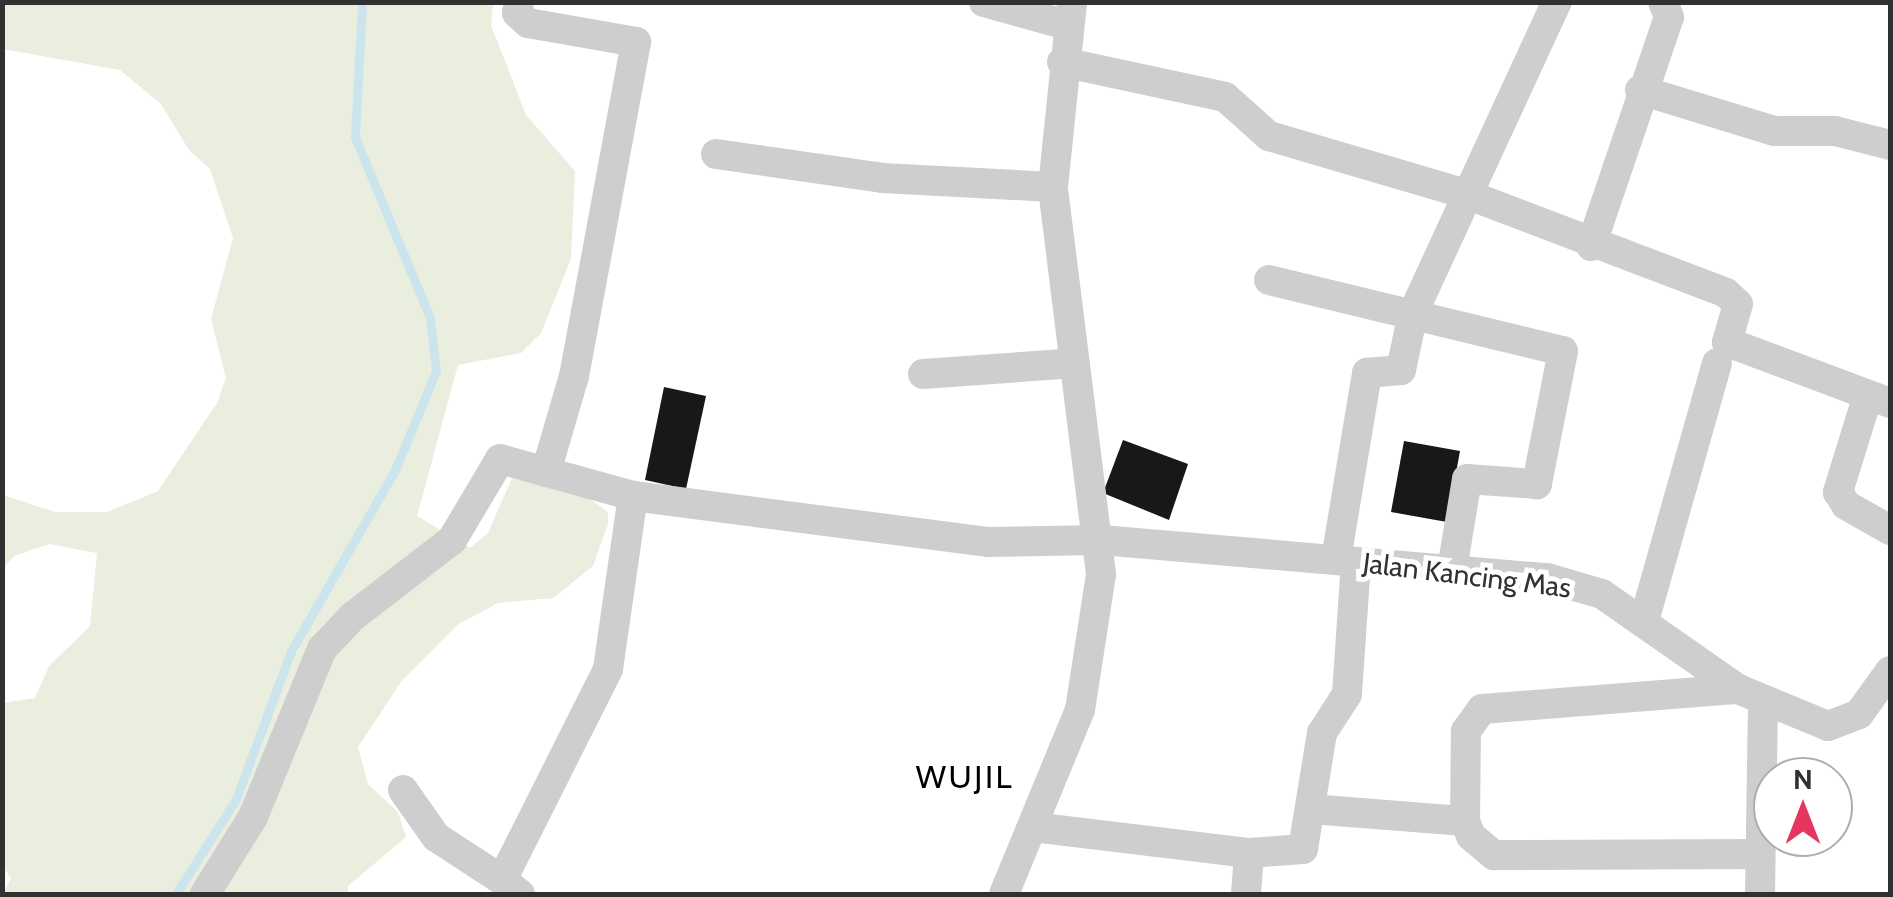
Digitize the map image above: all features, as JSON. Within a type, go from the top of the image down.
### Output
[{"type":"street","points":[[519,2],[517,13],[528,23],[636,42],[574,376],[546,472]]},
{"type":"street","points":[[984,2],[1070,14],[1062,62],[1053,187],[1102,540],[1094,644],[1080,710],[1004,894]]},
{"type":"street","points":[[1034,828],[1249,853],[1298,852],[1311,808],[1322,733],[1347,694],[1346,560],[1367,372],[1400,372],[1413,313],[1557,2]]},
{"type":"street","points":[[1591,246],[1640,90],[1668,16],[1663,2]]},
{"type":"street","points":[[1062,62],[1225,97],[1269,136],[1466,194],[1591,246],[1726,293],[1738,304],[1727,342],[1879,399],[1838,492],[1846,505],[1890,530]]},
{"type":"street","points":[[1640,90],[1774,132],[1835,130],[1890,145]]},
{"type":"street","points":[[716,154],[912,181],[1053,187]]},
{"type":"street","points":[[1269,280],[1559,347],[1564,356],[1537,484],[1467,479],[1452,570]]},
{"type":"street","points":[[923,374],[1075,363]]},
{"type":"street","points":[[1644,621],[1717,363]]},
{"type":"street","name":"Jalan Kancing Mas","points":[[205,894],[253,817],[322,649],[352,617],[452,540],[500,459],[632,496],[989,542],[1102,540],[1452,570],[1576,585],[1644,621],[1750,696],[1818,724],[1844,724],[1890,671]]},
{"type":"street","points":[[403,790],[436,837],[511,888],[608,668],[632,496]]},
{"type":"street","points":[[1753,757],[1750,696],[1482,709],[1466,731],[1464,821],[1471,836],[1494,855],[1753,854]]},
{"type":"street","points":[[1311,808],[1464,821]]},
{"type":"street","points":[[1246,894],[1249,853]]},
{"type":"street","points":[[1759,857],[1760,894]]},
{"type":"shaded area","points":[[3,3],[493,3],[491,25],[526,115],[575,171],[571,259],[541,333],[521,353],[458,365],[417,516],[470,548],[488,533],[512,478],[584,495],[608,512],[608,524],[593,566],[553,598],[498,603],[457,625],[401,682],[358,747],[368,784],[398,812],[406,837],[348,886],[348,894],[3,894],[11,878],[3,867],[3,703],[35,698],[49,666],[90,626],[97,553],[49,544],[14,556],[3,569],[3,495],[55,512],[107,512],[158,491],[217,403],[226,378],[211,319],[233,238],[210,169],[189,150],[161,104],[120,70],[3,49]]},
{"type":"building","points":[[664,387],[706,396],[686,489],[645,480]]},
{"type":"building","points":[[1123,440],[1188,464],[1169,520],[1103,493]]},
{"type":"building","points":[[1404,441],[1460,451],[1447,522],[1391,512]]},
{"type":"waterway","points":[[176,894],[236,799],[291,651],[395,470],[436,371],[430,318],[355,137],[362,2]]},
{"type":"district","name":"WUJIL","points":[[965,777]]}]
